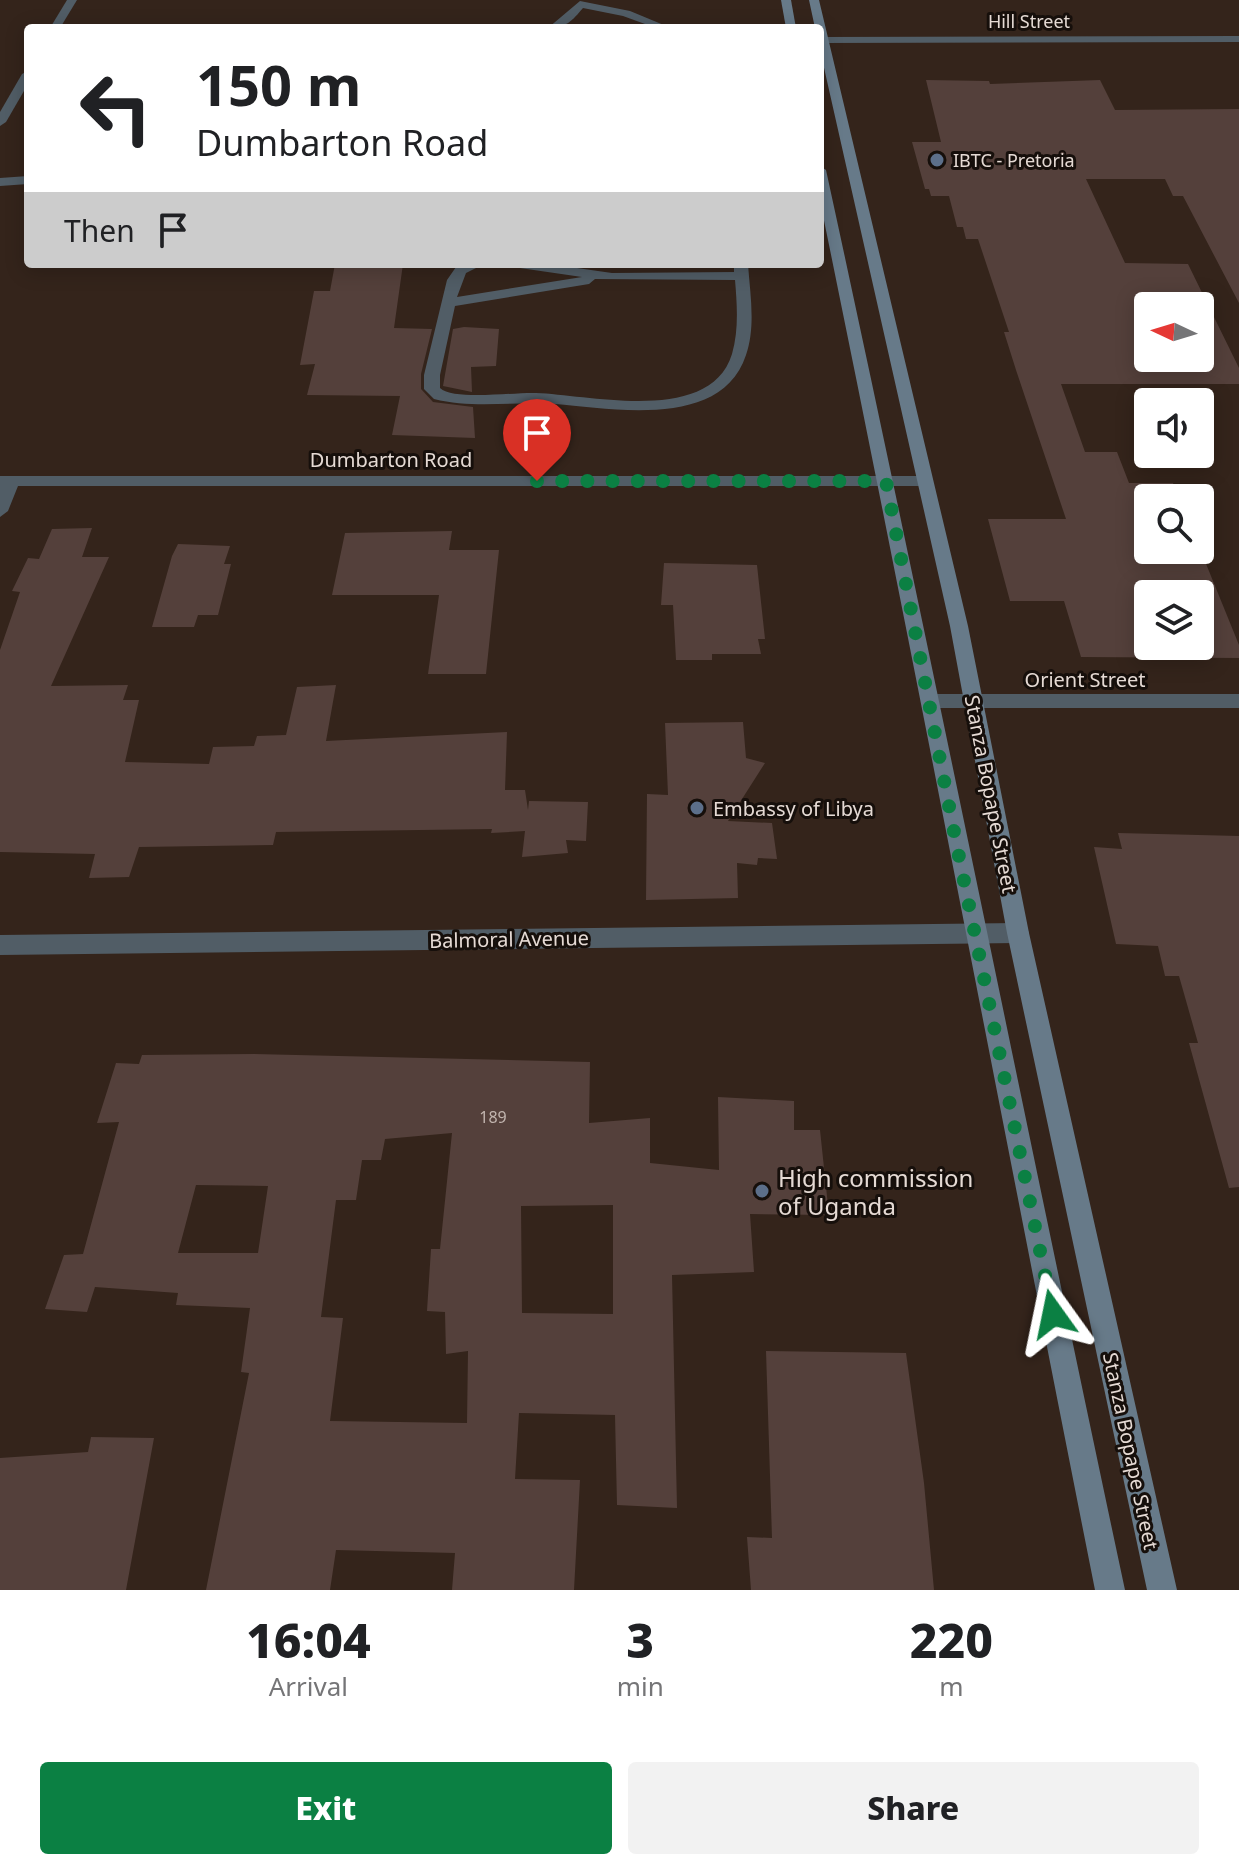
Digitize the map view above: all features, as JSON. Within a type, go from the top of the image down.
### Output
[{"type":"main road","points":[[786,0],[790,24]]},
{"type":"main road","name":"Stanza Bopape Street","points":[[814,0],[819,24]]},
{"type":"main road","name":"Stanza Bopape Street","points":[[824,49],[959,626],[1018,933],[1162,1590]]},
{"type":"main road","name":"Stanza Bopape Street","points":[[824,189],[931,701],[1110,1590]]},
{"type":"street","points":[[57,24],[72,0]]},
{"type":"street","points":[[560,24],[567,20],[579,2],[626,13],[655,24]]},
{"type":"street","name":"Hill Street","points":[[824,40],[1239,39]]},
{"type":"street","points":[[0,122],[24,81]]},
{"type":"street","points":[[0,182],[24,180]]},
{"type":"street","points":[[451,302],[612,277],[741,270],[744,326],[733,369],[722,383],[706,392],[682,401],[649,406],[621,408],[561,399],[459,399],[439,396],[432,389],[432,375],[454,280],[466,268]]},
{"type":"street","points":[[548,268],[612,277]]},
{"type":"street","points":[[0,511],[6,481]]},
{"type":"street","name":"Dumbarton Road","points":[[6,481],[925,481]]},
{"type":"street","name":"Orient Street","points":[[931,701],[1239,701]]},
{"type":"street","name":"Balmoral Avenue","points":[[0,945],[1018,933]]},
{"type":"building","points":[[926,80],[989,81],[990,84],[1100,80],[1115,110],[1239,109],[1239,303],[1183,196],[1173,196],[1165,179],[1086,179],[1125,263],[1188,264],[1202,292],[1134,292],[1134,372],[1214,372],[1214,317],[1239,368],[1239,384],[1061,384],[1085,452],[1117,452],[1129,483],[1173,483],[1134,484],[1134,564],[1206,564],[1213,580],[1134,580],[1134,657],[1081,657],[1064,601],[1010,601],[988,519],[1066,519],[1004,332],[1009,332],[978,239],[966,239],[963,227],[957,227],[949,196],[931,196],[929,189],[925,189],[912,142],[941,142]]},
{"type":"building","points":[[334,268],[402,268],[394,328],[432,329],[421,374],[421,389],[433,402],[473,407],[475,438],[392,435],[400,396],[307,395],[315,364],[300,365],[314,291],[330,291]]},
{"type":"building","points":[[453,329],[499,329],[496,366],[471,367],[472,392],[443,386]]},
{"type":"building","points":[[92,528],[82,557],[109,557],[51,686],[128,685],[123,700],[139,700],[125,762],[209,764],[213,747],[254,746],[257,736],[286,735],[297,687],[336,685],[326,741],[507,732],[505,790],[525,790],[528,810],[529,801],[588,802],[586,841],[566,840],[568,853],[522,857],[525,831],[276,832],[273,845],[139,847],[129,877],[89,878],[95,854],[0,852],[0,650],[20,592],[12,591],[28,558],[39,559],[52,529]]},
{"type":"building","points":[[452,531],[449,550],[499,550],[486,674],[428,674],[439,595],[332,595],[345,533]]},
{"type":"building","points":[[178,544],[230,546],[224,564],[231,564],[218,615],[198,615],[194,627],[152,627],[172,556]]},
{"type":"building","points":[[664,563],[757,565],[765,639],[758,639],[761,654],[712,654],[712,660],[676,660],[673,605],[661,605]]},
{"type":"building","points":[[1214,583],[1239,645],[1239,658],[1214,658]]},
{"type":"building","name":"Embassy of Libya","points":[[743,722],[746,758],[765,763],[728,821],[772,823],[777,859],[758,858],[757,865],[737,863],[738,898],[646,900],[647,794],[668,795],[665,723]]},
{"type":"building","points":[[1118,833],[1239,836],[1239,1187],[1229,1188],[1189,1043],[1198,1043],[1179,976],[1165,976],[1158,946],[1116,944],[1094,847],[1122,849]]},
{"type":"building","points":[[253,1054],[590,1062],[589,1123],[650,1118],[650,1163],[719,1170],[718,1097],[794,1101],[794,1130],[820,1130],[829,1215],[750,1214],[754,1272],[672,1275],[677,1508],[617,1505],[615,1415],[519,1413],[515,1479],[580,1480],[574,1590],[452,1590],[455,1553],[336,1550],[330,1590],[206,1590],[249,1373],[241,1372],[250,1308],[176,1305],[178,1293],[95,1287],[87,1312],[45,1309],[64,1255],[83,1254],[119,1122],[97,1123],[116,1063],[139,1064],[142,1055]],"holes":[[[452,1133],[440,1249],[431,1249],[427,1311],[445,1312],[446,1354],[468,1351],[467,1423],[330,1421],[343,1318],[321,1317],[336,1200],[356,1200],[362,1160],[381,1160],[385,1139]],[[196,1185],[268,1186],[258,1253],[178,1253]],[[613,1205],[613,1314],[522,1313],[521,1206]]]},
{"type":"building","points":[[766,1351],[906,1353],[924,1483],[934,1590],[751,1590],[747,1537],[772,1538]]},
{"type":"building","points":[[91,1437],[154,1438],[126,1590],[0,1590],[0,1458],[88,1452]]},
{"type":"place","name":"IBTC - Pretoria","points":[[937,160]]},
{"type":"place","name":"Embassy of Libya","points":[[697,808]]},
{"type":"place","name":"High commission of Uganda","points":[[762,1191]]},
{"type":"route","points":[[537,481],[886,481],[1053,1314]]}]
